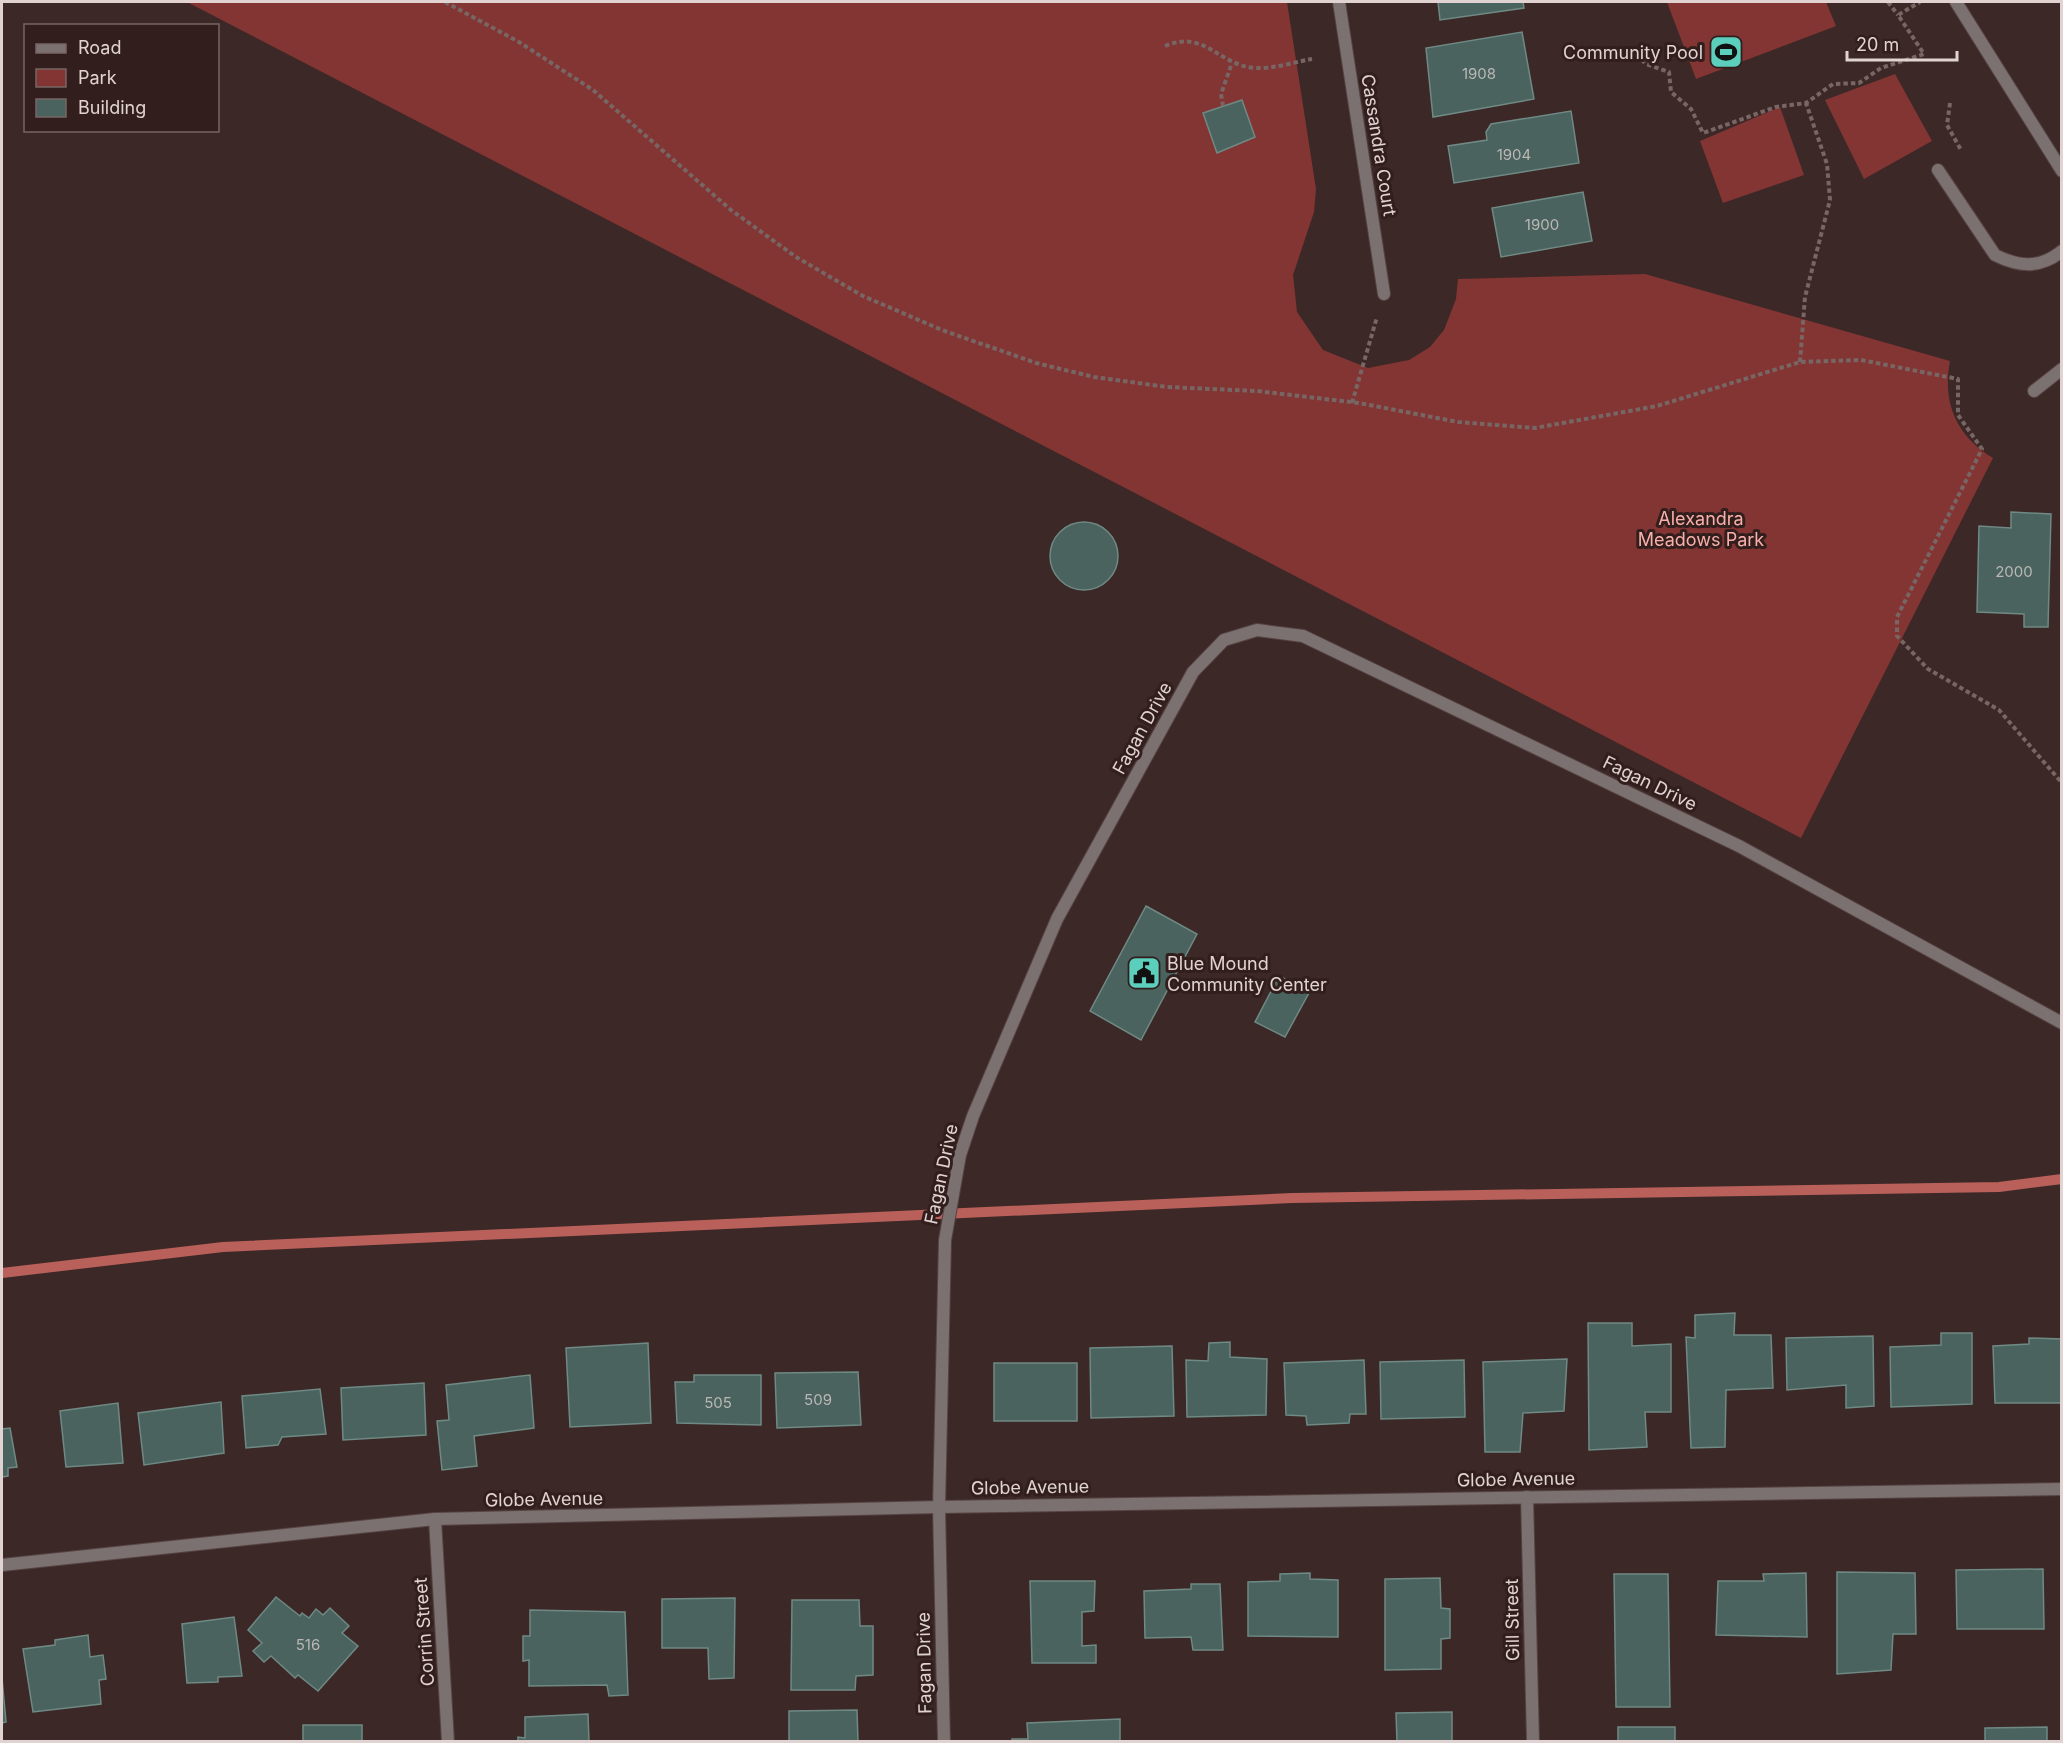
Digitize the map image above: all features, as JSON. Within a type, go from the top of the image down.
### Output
[{"type":"street","name":"Cassandra Court","points":[[1339,2],[1384,294]]},
{"type":"street","points":[[1956,2],[2061,171]]},
{"type":"street","points":[[1938,170],[1995,255],[2009,262],[2024,265],[2040,264],[2061,251]]},
{"type":"street","points":[[2034,391],[2061,369]]},
{"type":"street","name":"Fagan Drive","points":[[944,1742],[939,1507],[945,1240],[960,1155],[973,1116],[1057,919],[1193,672],[1224,640],[1257,630],[1303,636],[1728,841],[2061,1023]]},
{"type":"street","name":"Globe Avenue","points":[[2,1564],[435,1519],[939,1507],[2061,1489]]},
{"type":"street","name":"Gill Street","points":[[1527,1497],[1533,1742]]},
{"type":"street","name":"Corrin Street","points":[[435,1519],[448,1742]]},
{"type":"path","points":[[445,2],[519,42],[593,90],[731,210],[796,257],[863,296],[942,330],[1036,363],[1094,377],[1167,387],[1257,391],[1352,403],[1458,422],[1535,428],[1657,405],[1800,362],[1861,360],[1958,379],[1958,415],[1982,449],[1897,617],[1896,636],[1928,669],[1999,710],[2061,783]]},
{"type":"path","points":[[1588,60],[1630,48],[1646,64],[1669,72],[1671,92],[1691,109],[1703,134],[1776,107],[1806,103],[1833,84],[1859,83],[1881,68],[1924,54],[1888,2]]},
{"type":"path","points":[[1898,15],[1920,2]]},
{"type":"path","points":[[1165,46],[1180,40],[1203,44],[1232,63],[1256,68],[1312,59]]},
{"type":"path","points":[[1222,106],[1221,94],[1232,63]]},
{"type":"path","points":[[1800,362],[1805,297],[1830,200],[1827,165],[1806,103]]},
{"type":"path","points":[[1950,103],[1947,125],[1962,150]]},
{"type":"path","points":[[1352,403],[1384,294]]},
{"type":"green space","name":"Alexandra Meadows Park","points":[[187,2],[1287,2],[1316,189],[1314,212],[1293,275],[1297,312],[1323,350],[1368,368],[1409,360],[1430,347],[1444,330],[1456,299],[1458,279],[1645,274],[1950,361],[1948,390],[1955,417],[1970,439],[1993,458],[1801,838]]},
{"type":"green space","name":"Community Pool","points":[[1667,2],[1826,2],[1836,26],[1696,79]]},
{"type":"green space","points":[[1895,74],[1932,141],[1864,179],[1825,100]]},
{"type":"green space","points":[[1780,107],[1804,175],[1723,203],[1700,141]]},
{"type":"building","points":[[1438,2],[1523,2],[1524,8],[1440,20]]},
{"type":"building","points":[[1522,32],[1534,99],[1433,117],[1426,48]]},
{"type":"building","points":[[1242,100],[1255,137],[1217,153],[1203,113]]},
{"type":"building","points":[[1571,111],[1579,163],[1454,183],[1448,146],[1487,140],[1486,132],[1491,124]]},
{"type":"building","points":[[1583,192],[1592,241],[1501,257],[1492,208]]},
{"type":"building","points":[[2011,512],[2051,514],[2048,627],[2024,627],[2024,614],[1977,612],[1979,526],[2011,528]]},
{"type":"building","points":[[1084,522],[1097,525],[1108,532],[1115,543],[1118,556],[1115,569],[1108,580],[1097,587],[1084,590],[1071,587],[1060,580],[1053,569],[1050,556],[1053,543],[1060,532],[1071,525]]},
{"type":"building","name":"Blue Mound Community Center","points":[[1146,906],[1197,934],[1141,1040],[1090,1011]]},
{"type":"building","points":[[1279,976],[1310,991],[1285,1037],[1255,1022]]},
{"type":"building","points":[[1735,1313],[1734,1335],[1771,1335],[1773,1388],[1726,1390],[1725,1447],[1691,1448],[1686,1337],[1695,1338],[1695,1315]]},
{"type":"building","points":[[1588,1323],[1632,1323],[1632,1346],[1671,1344],[1671,1412],[1645,1412],[1647,1447],[1589,1450]]},
{"type":"building","points":[[1941,1333],[1972,1333],[1972,1404],[1891,1407],[1890,1347],[1941,1345]]},
{"type":"building","points":[[1873,1336],[1874,1406],[1846,1408],[1846,1385],[1787,1390],[1786,1338]]},
{"type":"building","points":[[2029,1338],[2062,1339],[2062,1403],[1995,1403],[1993,1346],[2029,1344]]},
{"type":"building","points":[[1230,1342],[1230,1357],[1267,1359],[1266,1415],[1187,1417],[1186,1360],[1208,1361],[1209,1343]]},
{"type":"building","points":[[648,1343],[651,1423],[570,1427],[566,1348]]},
{"type":"building","points":[[1172,1346],[1174,1416],[1091,1418],[1090,1348]]},
{"type":"building","points":[[1567,1359],[1564,1411],[1523,1413],[1520,1452],[1485,1452],[1483,1362]]},
{"type":"building","points":[[1364,1360],[1366,1414],[1350,1414],[1349,1423],[1307,1425],[1306,1416],[1286,1415],[1284,1363]]},
{"type":"building","points":[[1464,1360],[1465,1417],[1381,1419],[1380,1362]]},
{"type":"building","points":[[994,1363],[1077,1363],[1077,1421],[994,1421]]},
{"type":"building","points":[[858,1372],[861,1425],[777,1428],[775,1373]]},
{"type":"building","points":[[530,1375],[534,1428],[474,1436],[477,1466],[442,1470],[437,1421],[449,1420],[446,1385]]},
{"type":"building","points":[[694,1375],[761,1375],[761,1425],[677,1423],[675,1382],[694,1382]]},
{"type":"building","points":[[424,1383],[426,1435],[343,1440],[341,1388]]},
{"type":"building","points":[[320,1389],[326,1434],[282,1437],[278,1445],[246,1448],[242,1396]]},
{"type":"building","points":[[221,1402],[224,1453],[144,1465],[138,1413]]},
{"type":"building","points":[[118,1403],[123,1463],[66,1467],[60,1411]]},
{"type":"building","points":[[10,1428],[17,1467],[8,1468],[8,1476],[2,1477],[2,1429]]},
{"type":"building","points":[[2043,1569],[2044,1629],[1957,1629],[1956,1570]]},
{"type":"building","points":[[1837,1572],[1915,1573],[1916,1634],[1893,1634],[1891,1670],[1837,1674]]},
{"type":"building","points":[[1310,1573],[1310,1579],[1338,1580],[1338,1637],[1248,1636],[1248,1582],[1280,1581],[1280,1574]]},
{"type":"building","points":[[1806,1573],[1807,1637],[1716,1635],[1718,1581],[1764,1581],[1763,1574]]},
{"type":"building","points":[[1614,1574],[1668,1574],[1670,1707],[1616,1707]]},
{"type":"building","points":[[1440,1578],[1441,1608],[1450,1609],[1450,1638],[1441,1639],[1441,1669],[1385,1670],[1385,1579]]},
{"type":"building","points":[[1030,1581],[1095,1581],[1094,1611],[1082,1612],[1082,1646],[1096,1645],[1096,1663],[1032,1663]]},
{"type":"building","points":[[1191,1584],[1220,1584],[1223,1650],[1193,1650],[1191,1637],[1145,1638],[1144,1591],[1191,1589]]},
{"type":"building","points":[[276,1597],[300,1616],[302,1613],[309,1618],[316,1609],[323,1615],[330,1608],[349,1626],[342,1633],[358,1646],[318,1691],[298,1675],[295,1678],[271,1656],[264,1662],[253,1651],[262,1643],[248,1630]]},
{"type":"building","points":[[735,1598],[734,1678],[709,1679],[708,1648],[662,1648],[662,1599]]},
{"type":"building","points":[[792,1600],[859,1600],[860,1626],[873,1626],[873,1675],[856,1676],[855,1690],[791,1690]]},
{"type":"building","points":[[530,1610],[625,1612],[628,1695],[609,1696],[607,1685],[529,1686],[529,1660],[523,1661],[523,1636],[530,1636]]},
{"type":"building","points":[[234,1617],[242,1676],[218,1677],[218,1682],[187,1683],[182,1624]]},
{"type":"building","points":[[88,1635],[90,1657],[103,1655],[106,1679],[99,1680],[101,1704],[33,1712],[23,1649],[55,1645],[55,1640]]},
{"type":"building","points":[[2,1678],[6,1722],[2,1723]]},
{"type":"building","points":[[857,1710],[858,1742],[789,1742],[789,1711]]},
{"type":"building","points":[[1452,1712],[1452,1742],[1397,1742],[1396,1713]]},
{"type":"building","points":[[588,1714],[589,1742],[518,1742],[518,1737],[525,1738],[525,1717]]},
{"type":"building","points":[[1120,1719],[1120,1742],[1012,1742],[1012,1739],[1028,1739],[1027,1723]]},
{"type":"building","points":[[303,1725],[362,1725],[362,1742],[303,1742]]},
{"type":"building","points":[[1618,1727],[1675,1727],[1675,1742],[1618,1742]]},
{"type":"building","points":[[2047,1727],[2047,1742],[1985,1742],[1985,1728]]},
{"type":"waterway","points":[[2,1273],[223,1247],[1292,1198],[1999,1187],[2062,1179]]},
{"type":"place","name":"Community Pool","points":[[1726,52]]},
{"type":"place","name":"Blue Mound Community Center","points":[[1144,973]]}]
